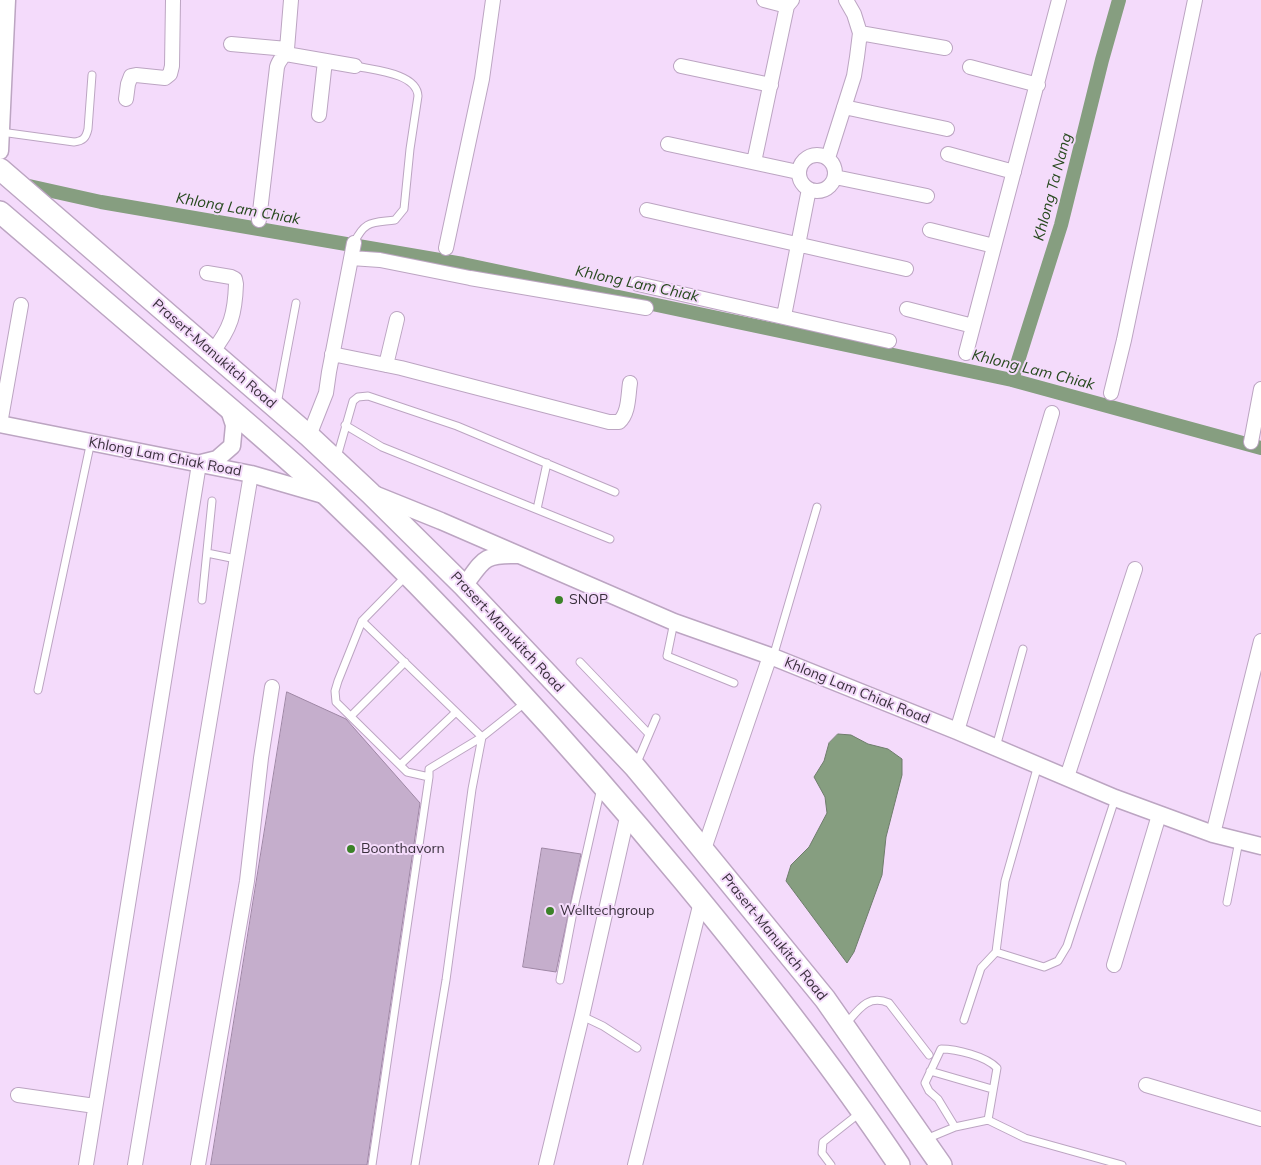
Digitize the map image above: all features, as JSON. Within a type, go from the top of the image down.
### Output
[{"type":"main road","name":"Prasert-Manukitch Road","points":[[2,171],[309,436],[464,586],[635,768],[825,999],[941,1165]]},
{"type":"main road","points":[[0,212],[228,407],[328,496],[468,636],[602,783],[701,902],[795,1019],[863,1110],[899,1165]]},
{"type":"street","points":[[0,151],[7,0]]},
{"type":"street","points":[[126,99],[131,76],[165,78],[170,74],[172,66],[173,0]]},
{"type":"street","points":[[259,220],[277,67],[279,60],[286,51],[291,0]]},
{"type":"street","points":[[446,248],[482,79],[493,0]]},
{"type":"street","points":[[754,162],[790,3],[764,0]]},
{"type":"street","points":[[828,158],[854,76],[860,32],[854,14],[846,0]]},
{"type":"street","points":[[1111,393],[1124,340],[1195,0]]},
{"type":"street","points":[[966,353],[1038,85],[1056,1]]},
{"type":"street","points":[[860,32],[945,48]]},
{"type":"street","points":[[231,44],[286,51],[355,66]]},
{"type":"street","points":[[319,115],[325,61]]},
{"type":"street","points":[[681,66],[771,85]]},
{"type":"street","points":[[970,67],[1038,85]]},
{"type":"street","points":[[844,107],[947,129]]},
{"type":"street","points":[[668,144],[798,172]]},
{"type":"street","points":[[818,154],[828,158],[834,167],[835,177],[829,186],[819,191],[809,189],[801,182],[798,172],[799,166],[806,157],[818,154]]},
{"type":"street","points":[[948,154],[1014,172]]},
{"type":"street","points":[[835,177],[927,196]]},
{"type":"street","points":[[784,316],[809,189]]},
{"type":"street","points":[[648,210],[906,269]]},
{"type":"street","points":[[930,230],[994,246]]},
{"type":"street","points":[[309,436],[326,393],[353,252],[380,260],[470,278],[646,308]]},
{"type":"street","points":[[207,273],[231,277],[235,280],[236,284],[231,324],[224,337],[212,352]]},
{"type":"street","points":[[638,284],[889,341]]},
{"type":"street","points":[[0,424],[21,306]]},
{"type":"street","points":[[907,309],[973,326]]},
{"type":"street","points":[[386,365],[397,319]]},
{"type":"street","points":[[332,354],[386,365],[609,422],[619,422],[624,418],[627,410],[630,383]]},
{"type":"street","points":[[1252,442],[1261,389]]},
{"type":"street","points":[[86,1165],[199,464],[217,460],[232,446],[234,425],[228,407]]},
{"type":"street","points":[[957,731],[1052,413]]},
{"type":"street","name":"Khlong Lam Chiak Road","points":[[0,424],[251,474],[328,496]]},
{"type":"street","points":[[135,1165],[251,474]]},
{"type":"street","points":[[370,493],[523,556]]},
{"type":"street","name":"Khlong Lam Chiak Road","points":[[464,586],[484,560],[498,555],[523,556],[674,622],[772,657],[957,731],[1115,798],[1213,834],[1261,846]]},
{"type":"street","points":[[1068,777],[1135,569]]},
{"type":"street","points":[[1213,834],[1261,641]]},
{"type":"street","points":[[704,852],[772,657]]},
{"type":"street","points":[[198,1165],[247,881],[261,758],[272,687]]},
{"type":"street","points":[[546,1165],[628,813]]},
{"type":"street","points":[[1114,965],[1159,815]]},
{"type":"street","points":[[635,1165],[701,902]]},
{"type":"street","points":[[1146,1085],[1261,1119]]},
{"type":"street","points":[[18,1095],[95,1106]]},
{"type":"lane","points":[[353,252],[360,230],[367,225],[395,220],[404,209],[418,96],[415,86],[408,80],[399,76],[355,66]]},
{"type":"lane","points":[[1,132],[74,142],[83,140],[87,135],[88,128],[92,74]]},
{"type":"lane","points":[[276,408],[296,303]]},
{"type":"lane","points":[[336,461],[353,401],[358,397],[375,398],[457,426],[615,492]]},
{"type":"lane","points":[[345,425],[382,447],[610,539]]},
{"type":"lane","points":[[38,690],[91,441]]},
{"type":"lane","points":[[537,509],[547,463]]},
{"type":"lane","points":[[202,600],[212,502]]},
{"type":"lane","points":[[772,657],[817,507]]},
{"type":"lane","points":[[207,552],[236,559]]},
{"type":"lane","points":[[408,574],[362,621],[335,692],[336,702],[400,766],[408,772],[429,777]]},
{"type":"lane","points":[[362,621],[482,737]]},
{"type":"lane","points":[[674,622],[667,656],[734,683]]},
{"type":"lane","points":[[996,748],[1023,649]]},
{"type":"lane","points":[[350,716],[405,662]]},
{"type":"lane","points":[[580,662],[649,734]]},
{"type":"lane","points":[[372,1165],[429,769],[482,737],[528,700]]},
{"type":"lane","points":[[400,766],[456,712]]},
{"type":"lane","points":[[635,768],[656,718]]},
{"type":"lane","points":[[415,1165],[446,980],[472,789],[482,737]]},
{"type":"lane","points":[[964,1020],[981,968],[996,952],[1006,881],[1038,765]]},
{"type":"lane","points":[[560,980],[602,783]]},
{"type":"lane","points":[[996,952],[1044,967],[1058,961],[1067,946],[1115,798]]},
{"type":"lane","points":[[1227,902],[1239,840]]},
{"type":"lane","points":[[844,1026],[868,1002],[880,999],[890,1003],[929,1055]]},
{"type":"lane","points":[[582,1016],[603,1026],[637,1048]]},
{"type":"lane","points":[[955,1127],[938,1099],[929,1091],[925,1082],[941,1049],[992,1062],[997,1068],[988,1120]]},
{"type":"lane","points":[[930,1071],[992,1089]]},
{"type":"lane","points":[[831,1165],[822,1154],[823,1142],[863,1110]]},
{"type":"lane","points":[[923,1140],[955,1127],[988,1120],[1026,1138],[1122,1165]]},
{"type":"shaded area","points":[[838,734],[851,735],[868,744],[888,749],[902,759],[902,775],[886,837],[882,875],[854,952],[847,963],[786,881],[791,865],[809,847],[827,813],[825,797],[814,777],[824,761],[829,743]]},
{"type":"building","points":[[287,692],[346,719],[420,803],[367,1165],[211,1165]]},
{"type":"building","name":"Welltechgroup","points":[[542,848],[581,854],[556,972],[523,967]]},
{"type":"waterway","name":"Khlong Ta Nang","points":[[1012,380],[1061,225],[1119,0]]},
{"type":"waterway","name":"Khlong Lam Chiak","points":[[20,184],[101,202],[463,264],[1012,380],[1261,448]]},
{"type":"place","name":"SNOP","points":[[559,600]]},
{"type":"place","name":"Boonthavorn","points":[[351,849]]},
{"type":"place","name":"Welltechgroup","points":[[550,911]]}]
